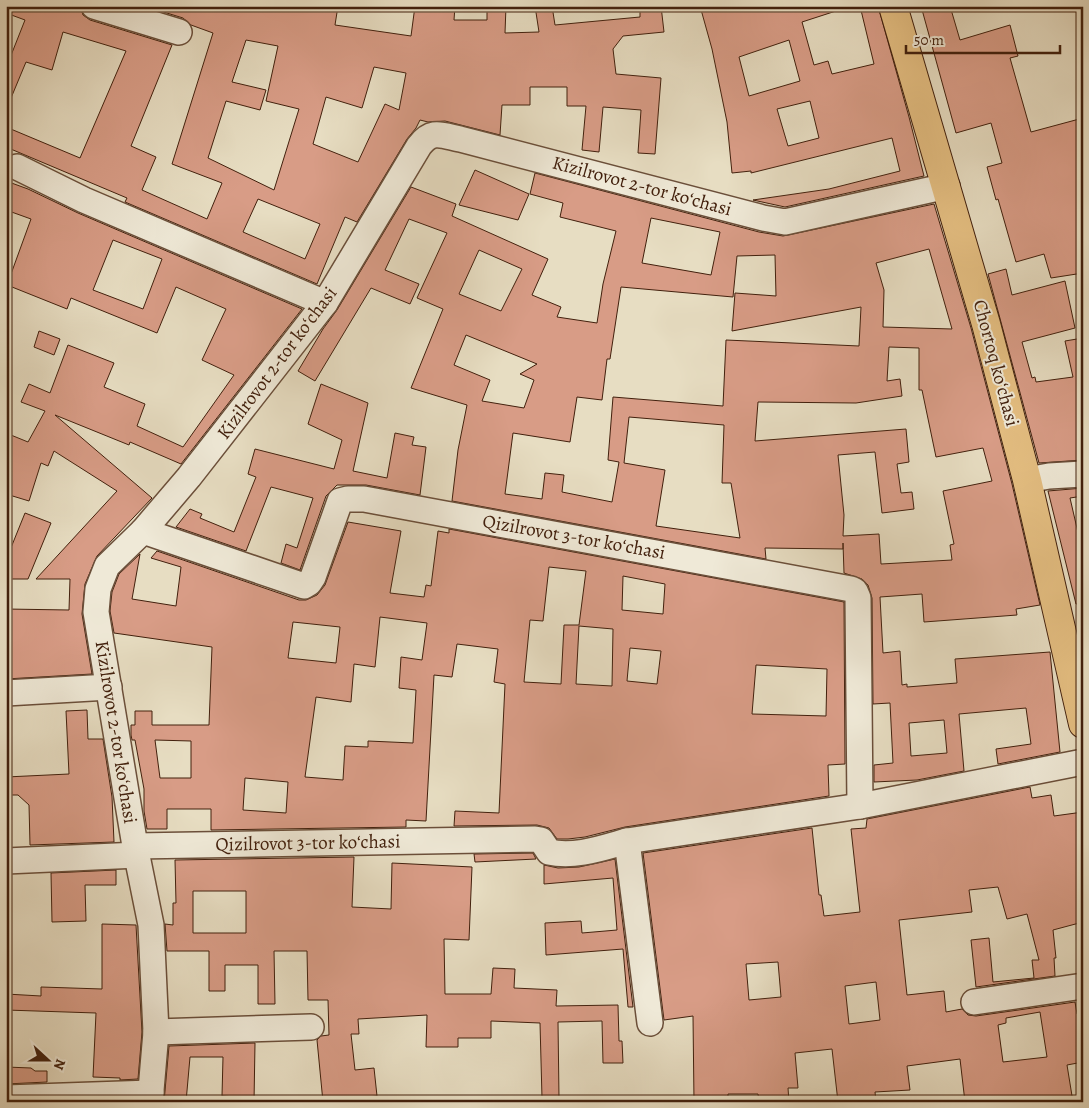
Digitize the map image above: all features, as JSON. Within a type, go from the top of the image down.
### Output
[{"type":"main road","name":"Chortoq koʻchasi","points":[[893,6],[986,324],[1027,480],[1083,724]]},
{"type":"street","points":[[94,6],[178,32]]},
{"type":"street","name":"Kizilrovot 2-tor koʻchasi","points":[[151,1097],[156,1032],[151,925],[136,851],[96,612],[98,589],[107,566],[143,531],[189,477],[325,303],[426,137],[433,134],[460,138],[763,218],[785,222],[947,186]]},
{"type":"street","points":[[17,167],[84,200],[325,303]]},
{"type":"street","points":[[1027,480],[1049,476],[1083,474]]},
{"type":"street","name":"Qizilrovot 3-tor koʻchasi","points":[[143,531],[304,586],[313,577],[340,501],[364,499],[851,589],[855,591],[858,598],[860,806]]},
{"type":"street","points":[[6,693],[108,687]]},
{"type":"street","name":"Qizilrovot 3-tor koʻchasi","points":[[6,860],[136,851],[535,839],[541,840],[549,852],[565,854],[590,851],[627,842],[860,806],[1083,762]]},
{"type":"street","points":[[627,842],[650,1023]]},
{"type":"street","points":[[974,1002],[1083,986]]},
{"type":"street","points":[[156,1032],[311,1027]]},
{"type":"street","points":[[6,1098],[151,1097]]},
{"type":"building","points":[[6,6],[80,6],[83,15],[90,20],[172,45],[131,146],[156,157],[142,190],[207,219],[222,183],[172,164],[213,33],[191,25],[183,18],[144,6],[338,6],[335,25],[411,36],[415,6],[455,6],[454,20],[487,20],[487,6],[506,6],[505,33],[539,32],[535,6],[552,6],[555,25],[640,17],[640,6],[661,6],[664,32],[623,36],[613,49],[616,74],[661,78],[655,154],[638,153],[641,110],[603,107],[599,152],[582,150],[586,106],[567,106],[567,87],[530,87],[530,105],[502,105],[500,135],[445,121],[428,122],[420,120],[357,222],[345,217],[317,284],[125,202],[127,198],[6,147],[6,127],[80,158],[126,51],[63,32],[52,70],[26,62],[6,110],[6,68],[25,20],[6,13]],"holes":[[[246,40],[278,46],[266,101],[299,109],[274,190],[208,158],[226,101],[260,110],[266,90],[232,82]],[[374,67],[406,73],[399,110],[385,104],[358,162],[313,144],[326,97],[362,108]],[[258,199],[320,224],[305,259],[243,232]]]},
{"type":"building","points":[[700,6],[838,6],[839,10],[802,22],[814,65],[828,61],[832,74],[874,64],[860,6],[878,6],[924,176],[785,207],[753,200],[829,189],[900,171],[892,138],[751,173],[751,171],[732,173],[727,122],[712,49]],"holes":[[[789,40],[800,81],[749,96],[739,57]],[[810,101],[819,138],[788,146],[777,109]]]},
{"type":"building","points":[[921,6],[950,6],[960,40],[1010,25],[1018,56],[1010,58],[1031,132],[1083,118],[1083,273],[1051,278],[1044,254],[1016,262],[987,167],[1002,163],[991,123],[956,133]]},
{"type":"building","points":[[475,170],[529,194],[518,220],[459,205]]},
{"type":"building","points":[[535,173],[759,232],[783,236],[934,204],[971,328],[1012,484],[1040,605],[1016,609],[1017,615],[924,622],[922,594],[880,597],[883,653],[900,651],[902,685],[907,684],[907,687],[957,683],[955,659],[1050,652],[1060,752],[998,764],[996,749],[1031,744],[1026,708],[959,714],[964,771],[917,780],[874,782],[874,765],[893,763],[890,703],[873,704],[872,598],[868,585],[862,579],[844,573],[843,543],[843,549],[765,548],[766,559],[452,501],[458,450],[467,405],[411,388],[443,309],[417,298],[447,233],[409,219],[385,270],[419,284],[410,304],[371,288],[315,381],[298,371],[411,187],[456,204],[452,216],[548,259],[532,295],[561,307],[557,317],[597,323],[603,284],[616,231],[560,217],[563,203],[530,194]],"holes":[[[651,218],[720,232],[711,275],[642,263]],[[929,249],[952,329],[883,327],[884,290],[876,263]],[[479,250],[522,269],[501,311],[459,294]],[[775,255],[776,296],[735,293],[732,331],[861,307],[859,346],[726,340],[723,406],[613,397],[608,460],[619,462],[612,502],[562,492],[564,475],[545,473],[542,499],[505,494],[513,433],[570,442],[577,397],[602,400],[607,359],[610,359],[621,287],[733,297],[737,256]],[[466,335],[537,364],[520,374],[534,380],[524,408],[482,401],[490,380],[454,365]],[[889,347],[919,348],[919,390],[922,390],[936,457],[983,448],[992,481],[943,491],[954,544],[950,545],[952,560],[881,564],[879,534],[843,536],[844,515],[838,455],[875,452],[882,513],[914,509],[912,492],[901,493],[897,464],[909,462],[906,429],[755,441],[758,402],[856,403],[902,396],[900,379],[887,381]],[[629,417],[724,425],[722,483],[731,483],[740,538],[656,526],[665,470],[624,463]],[[944,720],[947,753],[911,756],[909,723]]]},
{"type":"building","points":[[6,181],[302,309],[181,464],[130,442],[129,445],[55,415],[152,498],[97,556],[85,584],[82,614],[92,674],[6,679],[6,609],[69,610],[70,579],[36,579],[117,491],[54,451],[48,466],[41,463],[29,501],[6,494],[6,433],[28,442],[45,411],[21,402],[29,384],[50,393],[68,345],[114,363],[104,387],[145,404],[137,426],[183,447],[234,375],[202,360],[226,309],[176,287],[157,333],[71,298],[67,309],[7,285],[31,219],[6,210]],"holes":[[[113,240],[162,259],[143,309],[93,290]]]},
{"type":"building","points":[[1006,269],[1012,295],[1065,281],[1075,328],[1022,342],[1032,378],[1035,377],[1036,382],[1073,377],[1065,341],[1083,338],[1083,460],[1039,463],[988,274]]},
{"type":"building","points":[[39,331],[60,339],[54,355],[34,347]]},
{"type":"building","points":[[321,384],[368,403],[353,471],[387,478],[395,433],[414,437],[412,445],[426,447],[420,495],[366,485],[337,485],[326,496],[300,570],[281,563],[286,544],[297,548],[313,498],[271,487],[246,551],[176,527],[190,509],[202,514],[200,518],[234,532],[256,477],[248,474],[255,449],[334,469],[342,440],[308,424]]},
{"type":"building","points":[[1083,488],[1083,496],[1070,498],[1079,537],[1083,537],[1083,603],[1076,604],[1048,491]]},
{"type":"building","points":[[25,513],[51,523],[28,579],[6,579],[6,560]]},
{"type":"building","points":[[348,522],[401,531],[390,593],[424,597],[426,585],[431,586],[438,531],[449,533],[449,529],[844,602],[845,764],[828,765],[829,796],[625,827],[585,837],[557,839],[549,828],[537,825],[454,826],[455,811],[499,813],[505,684],[494,682],[498,649],[457,644],[452,677],[434,675],[426,821],[406,820],[406,827],[211,830],[211,809],[167,809],[167,829],[147,829],[144,811],[144,789],[135,740],[132,740],[131,735],[131,725],[135,725],[135,711],[152,711],[152,725],[209,725],[212,647],[114,633],[110,611],[112,592],[119,574],[140,554],[132,599],[176,606],[181,567],[151,558],[157,551],[299,600],[306,600],[317,595],[325,585]],"holes":[[[549,567],[586,571],[579,625],[564,625],[561,684],[524,682],[530,620],[543,621]],[[623,576],[665,584],[663,614],[622,610]],[[380,617],[427,623],[422,660],[401,657],[399,688],[416,690],[413,743],[368,741],[368,747],[345,746],[343,780],[305,777],[316,697],[351,702],[354,664],[375,667]],[[293,622],[340,627],[336,663],[288,658]],[[579,626],[613,629],[612,686],[576,684]],[[630,648],[661,651],[657,684],[627,681]],[[756,665],[827,669],[826,716],[752,714]],[[155,740],[191,741],[191,778],[160,778]],[[245,778],[288,782],[286,813],[243,810]]]},
{"type":"building","points":[[87,710],[88,739],[103,739],[112,797],[114,842],[30,845],[29,805],[18,795],[6,795],[6,777],[69,774],[66,711]]},
{"type":"building","points":[[1030,787],[1032,798],[1051,795],[1054,816],[1083,812],[1083,922],[1053,930],[1056,958],[1054,958],[1055,976],[976,987],[971,940],[989,938],[993,982],[1034,978],[1032,960],[1039,960],[1027,914],[1007,919],[998,887],[969,890],[972,912],[899,920],[907,995],[944,991],[946,1012],[962,1009],[968,1015],[976,1016],[1075,1002],[1077,1014],[1083,1013],[1083,1062],[1067,1065],[1073,1102],[965,1102],[960,1059],[907,1066],[910,1090],[875,1092],[876,1102],[838,1102],[832,1049],[795,1053],[798,1088],[788,1088],[789,1102],[759,1102],[758,1094],[728,1094],[728,1102],[694,1102],[693,1016],[664,1020],[643,853],[812,828],[819,895],[821,895],[824,916],[860,912],[851,829],[866,828],[867,819]],"holes":[[[778,962],[781,997],[749,1000],[746,964]],[[876,982],[880,1020],[849,1024],[845,986]],[[1040,1012],[1047,1057],[1003,1062],[998,1025],[1006,1023],[1006,1018]]]},
{"type":"building","points":[[533,853],[536,859],[475,862],[474,854]]},
{"type":"building","points":[[354,857],[352,907],[391,909],[392,863],[472,867],[469,940],[444,939],[445,994],[491,994],[493,968],[515,969],[514,988],[557,990],[556,1006],[618,1005],[619,1041],[622,1041],[623,1063],[603,1063],[602,1021],[558,1022],[559,1098],[542,1098],[540,1023],[491,1021],[491,1038],[458,1038],[458,1047],[426,1047],[427,1015],[358,1019],[359,1034],[351,1034],[355,1070],[374,1068],[377,1096],[340,1100],[340,1102],[323,1102],[317,1040],[321,1036],[329,1035],[328,1000],[308,1000],[307,951],[274,951],[275,1004],[258,1004],[258,965],[225,965],[225,991],[209,991],[209,951],[167,951],[165,924],[173,925],[173,903],[176,903],[175,860]],"holes":[[[193,891],[246,891],[246,933],[193,933]]]},
{"type":"building","points":[[615,859],[633,1007],[628,1007],[623,949],[546,955],[545,923],[581,921],[582,933],[617,930],[613,878],[544,884],[544,865],[558,868],[579,867]]},
{"type":"building","points":[[116,870],[116,885],[85,885],[86,921],[52,922],[51,873]]},
{"type":"building","points":[[102,924],[136,925],[142,1032],[138,1079],[120,1080],[120,1078],[93,1077],[96,1013],[6,1010],[6,994],[41,996],[41,987],[102,989]]},
{"type":"building","points":[[255,1043],[254,1102],[235,1102],[236,1097],[222,1096],[223,1057],[190,1057],[186,1102],[164,1102],[169,1046]]},
{"type":"building","points":[[6,1067],[47,1071],[47,1082],[6,1084]]}]
